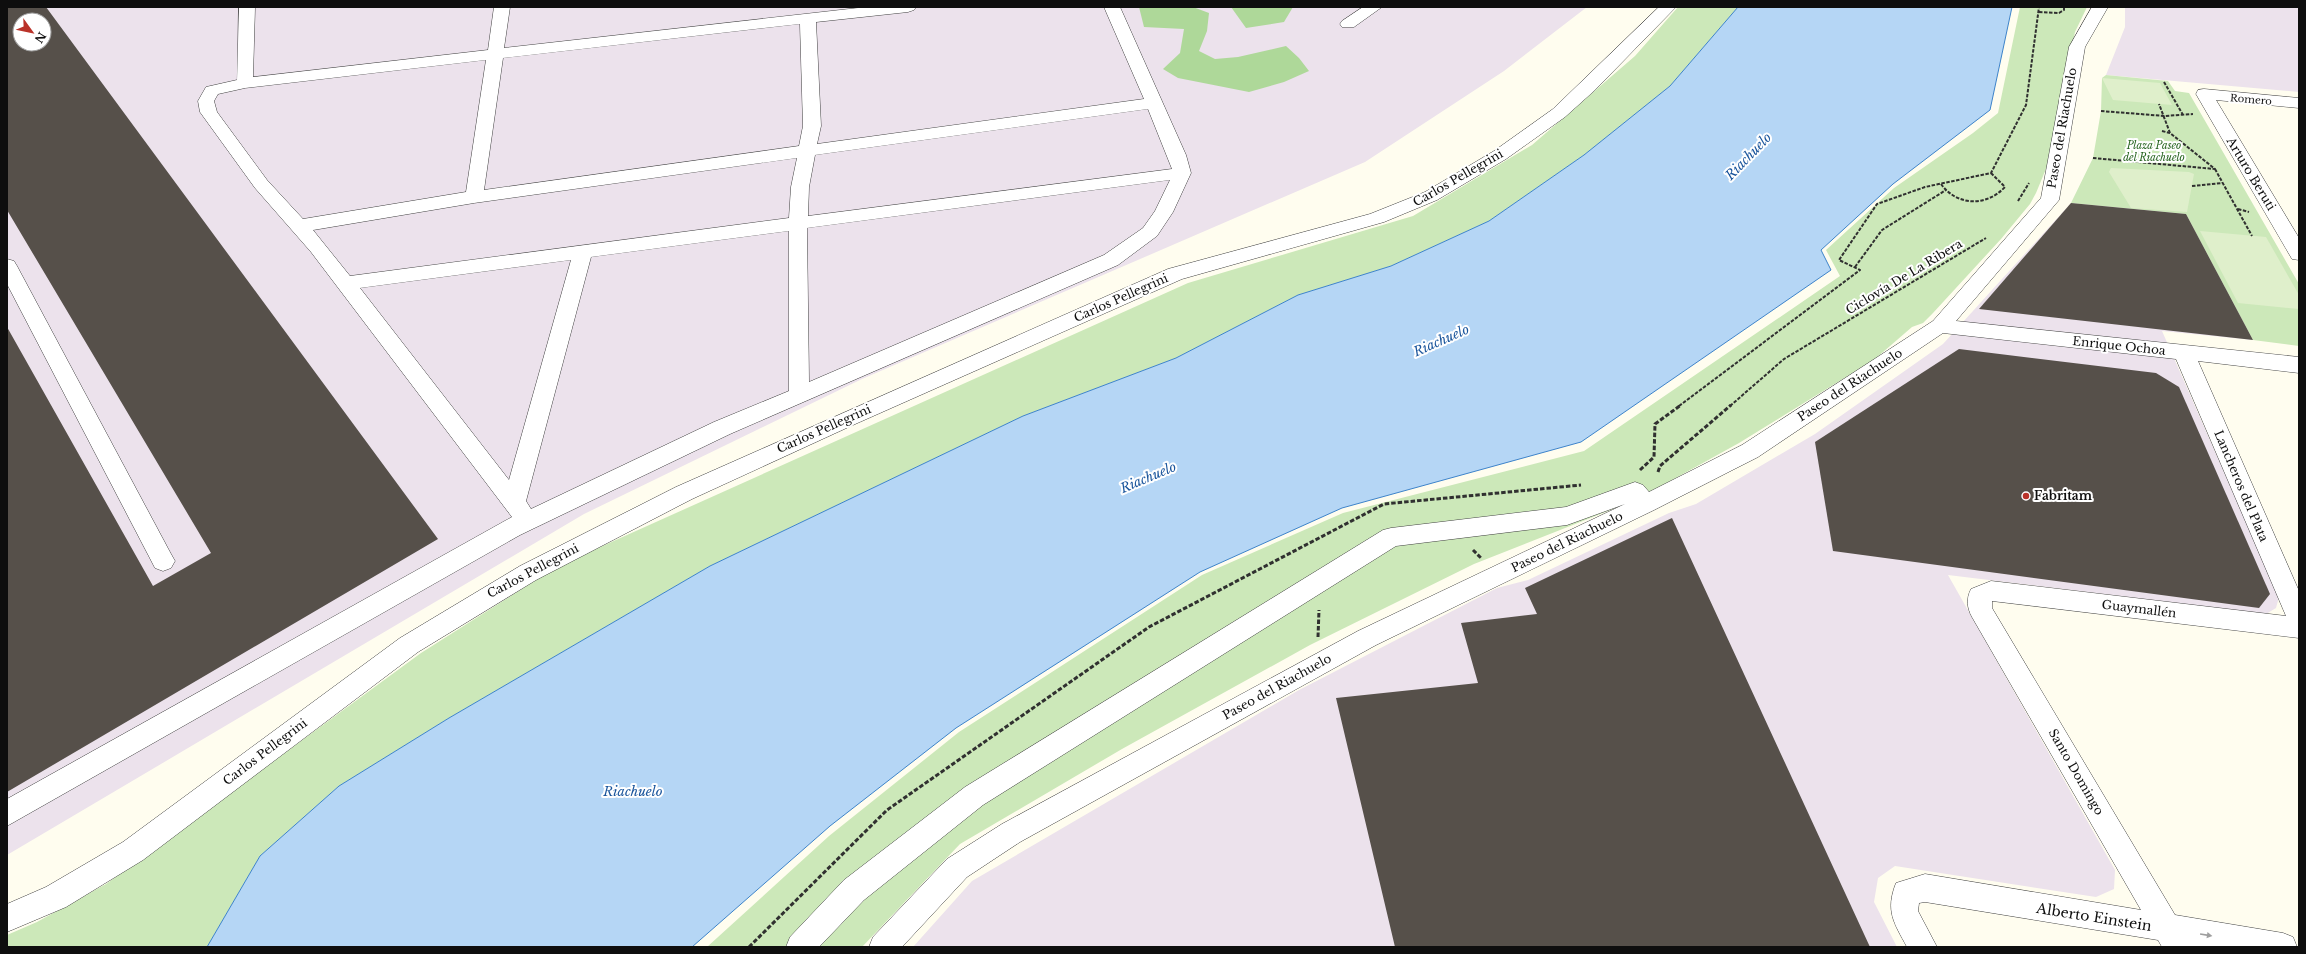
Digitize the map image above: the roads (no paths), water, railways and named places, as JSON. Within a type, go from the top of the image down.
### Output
[{"type":"street","points":[[245,83],[247,7]]},
{"type":"street","points":[[474,197],[502,7]]},
{"type":"street","points":[[528,521],[345,283],[299,226],[261,184],[209,112],[206,101],[212,91],[245,83],[495,54],[778,14],[808,18],[908,7]]},
{"type":"street","points":[[7,813],[528,521],[722,428],[1111,260],[1150,232],[1164,212],[1182,173],[1177,155],[1112,7]]},
{"type":"street","points":[[1348,24],[1374,7]]},
{"type":"street","name":"Carlos Pellegrini","points":[[7,918],[56,897],[133,851],[409,645],[485,597],[528,573],[691,490],[846,419],[1175,274],[1378,218],[1431,196],[1500,155],[1559,113],[1589,86],[1668,7]]},
{"type":"street","name":"Paseo del Riachuelo","points":[[883,947],[957,868],[1012,833],[1367,638],[1646,504],[1750,451],[1940,326],[2050,200],[2077,47],[2100,7]]},
{"type":"street","points":[[799,395],[798,224],[800,187],[812,126],[808,18]]},
{"type":"street","name":"Romero","points":[[2204,94],[2299,103]]},
{"type":"street","name":"Arturo Beruti","points":[[2204,94],[2299,254]]},
{"type":"street","points":[[299,226],[474,197],[1154,103]]},
{"type":"street","points":[[345,283],[1182,173]]},
{"type":"street","points":[[514,503],[583,252]]},
{"type":"street","points":[[7,266],[162,561]]},
{"type":"street","name":"Enrique Ochoa","points":[[1940,326],[2299,365]]},
{"type":"street","name":"Lancheros del Plata","points":[[2184,353],[2299,618]]},
{"type":"street","points":[[800,947],[854,890],[974,796],[1391,537],[1567,516],[1635,491],[1646,504]]},
{"type":"street","name":"Guaymallén","points":[[1980,596],[1991,591],[2299,628]]},
{"type":"street","name":"Santo Domingo","points":[[1980,596],[1980,610],[2173,938]]},
{"type":"street","name":"Alberto Einstein","points":[[1923,947],[1904,913],[1906,893],[1925,888],[2173,938],[2283,947]]},
{"type":"water","name":"Riachuelo","points":[[1738,7],[2012,7],[1990,110],[1893,184],[1821,250],[1831,270],[1581,442],[1342,508],[1200,572],[956,728],[830,826],[692,947],[207,947],[260,856],[339,786],[449,718],[710,566],[1023,416],[1176,358],[1298,295],[1391,266],[1489,221],[1584,155],[1670,86]]},
{"type":"place","name":"Fabritam","points":[[2026,496]]},
{"type":"park label","name":"Plaza Paseo del Riachuelo","points":[[2154,150]]}]
